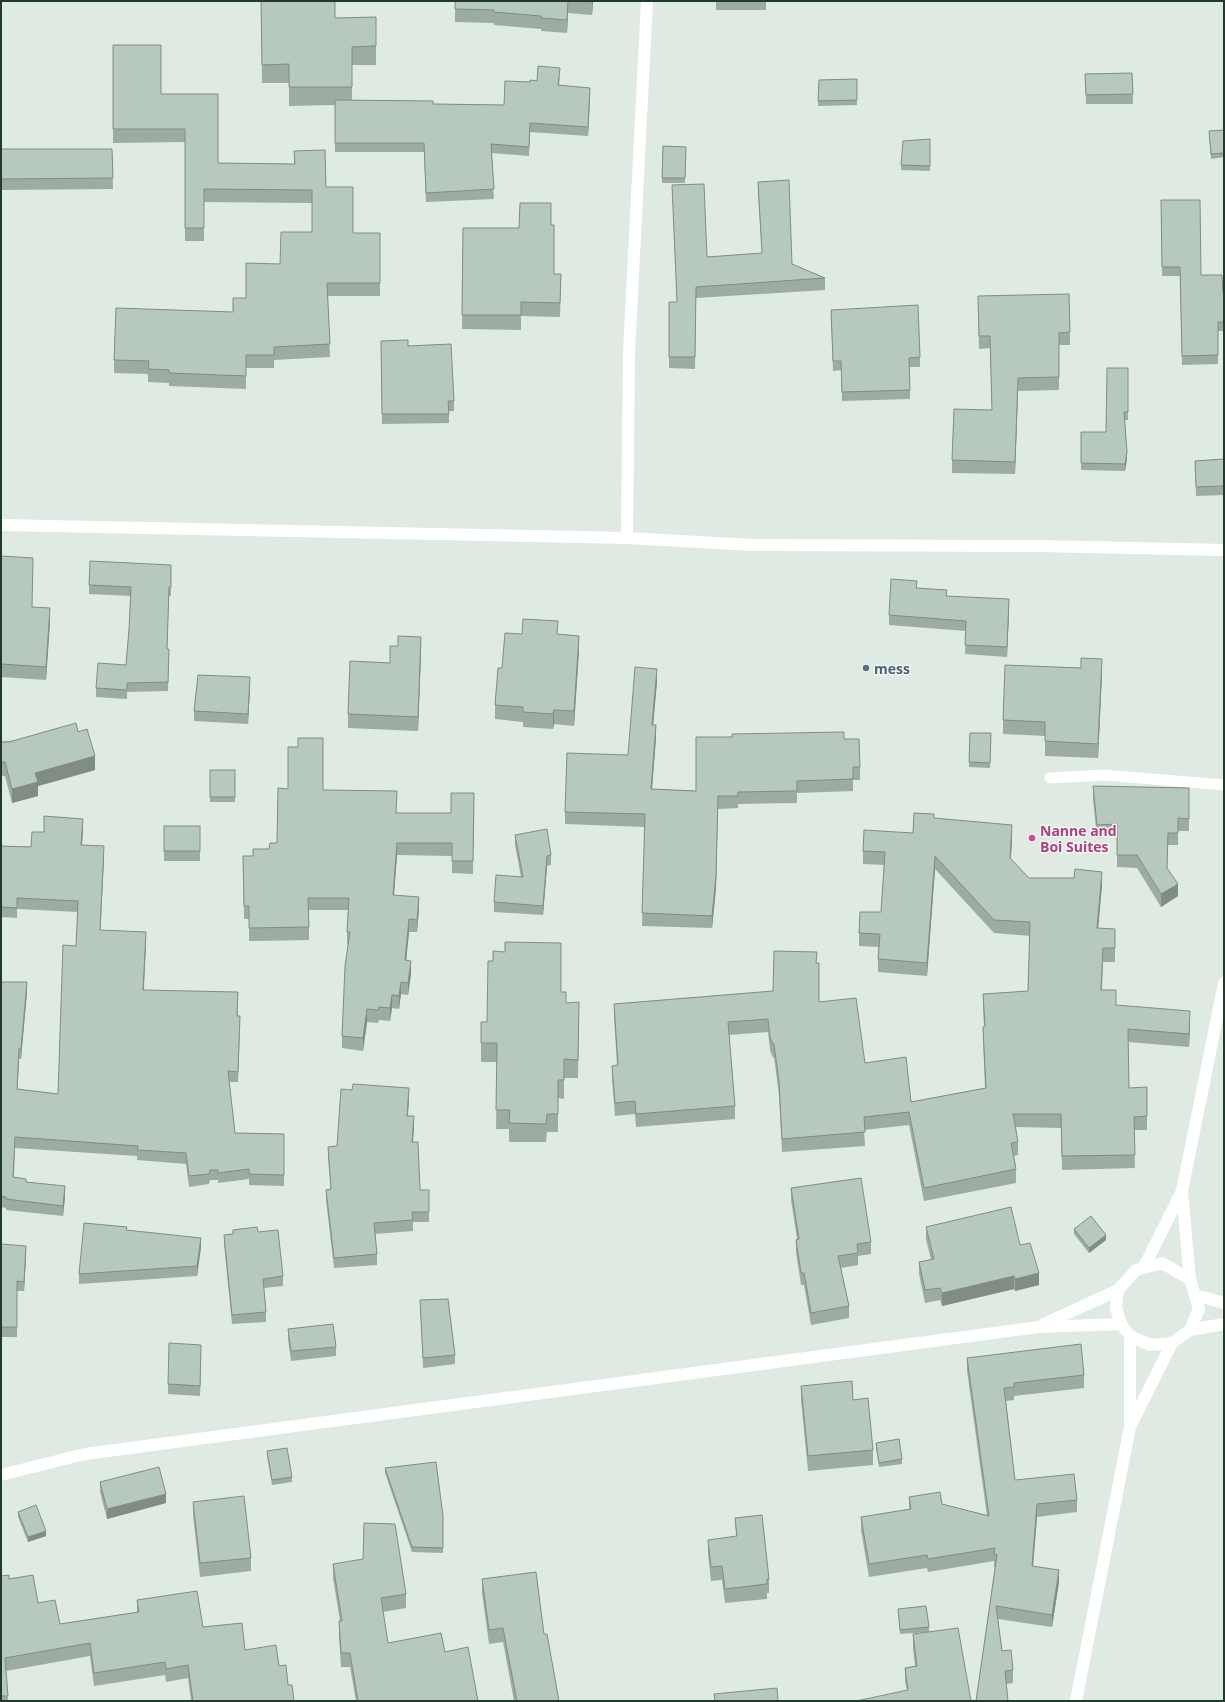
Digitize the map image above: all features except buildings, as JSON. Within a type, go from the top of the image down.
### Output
[{"type":"street","points":[[627,538],[629,352],[647,1]]},
{"type":"street","points":[[1,525],[627,538],[752,545],[1038,546],[1224,550]]},
{"type":"street","points":[[1144,1267],[1182,1191],[1224,983]]},
{"type":"street","points":[[1182,1191],[1190,1279],[1199,1309],[1190,1330]]},
{"type":"street","points":[[1039,1326],[1118,1290],[1136,1270],[1144,1267],[1162,1263],[1190,1279]]},
{"type":"street","points":[[1118,1290],[1116,1308],[1121,1324],[1130,1336],[1150,1346],[1172,1343]]},
{"type":"street","points":[[1194,1295],[1224,1303]]},
{"type":"street","points":[[1,1475],[85,1454],[1039,1326],[1121,1324]]},
{"type":"street","points":[[1130,1427],[1172,1343],[1190,1330],[1224,1324]]},
{"type":"street","points":[[1076,1701],[1130,1427],[1130,1336]]},
{"type":"lane","points":[[1050,778],[1104,775],[1224,785]]},
{"type":"place","name":"mess","points":[[866,668]]},
{"type":"place","name":"Nanne and Boi Suites","points":[[1032,838]]}]
